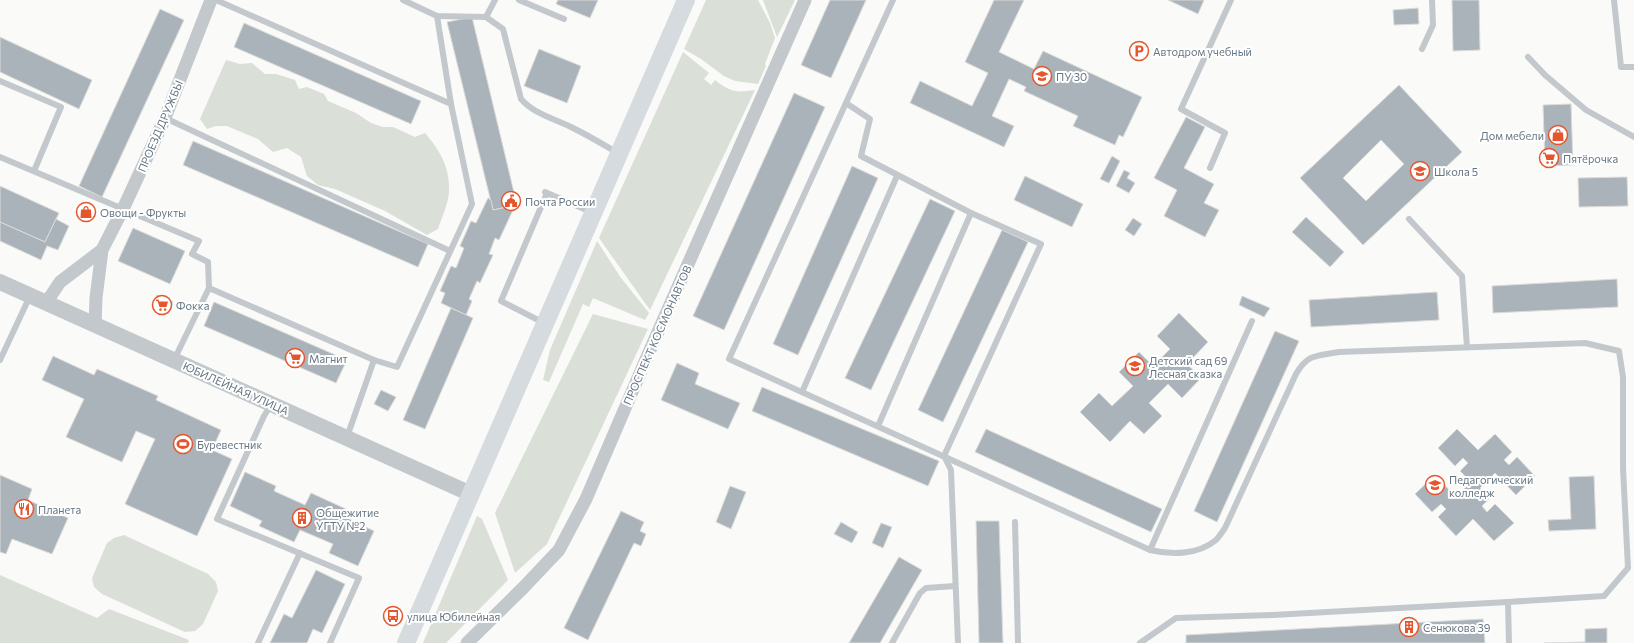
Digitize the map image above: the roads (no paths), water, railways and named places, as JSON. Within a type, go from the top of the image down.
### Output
[{"type":"main road","points":[[406,643],[686,0]]},
{"type":"street","name":"ПРОЕЗД ДРУЖБЫ","points":[[95,325],[96,298],[102,250],[123,209],[165,118],[211,0]]},
{"type":"street","name":"ПРОСПЕКТ КОСМОНАВТОВ","points":[[467,643],[559,550],[575,520],[586,499],[653,343],[805,0]]},
{"type":"street","name":"ПРОЕЗД ДРУЖБЫ","points":[[46,303],[60,282],[102,250]]},
{"type":"street","name":"ЮБИЛЕЙНАЯ УЛИЦА","points":[[0,282],[471,494]]},
{"type":"lane","points":[[216,0],[451,104]]},
{"type":"lane","points":[[402,0],[437,16],[486,17],[503,29],[521,98],[527,106],[574,128],[620,153]]},
{"type":"lane","points":[[486,17],[495,0]]},
{"type":"lane","points":[[519,0],[564,19]]},
{"type":"lane","points":[[893,0],[730,359],[1150,550],[1163,553],[1179,553],[1206,546],[1216,540],[1225,528],[1296,374],[1302,364],[1310,357],[1339,352],[1585,343],[1619,351],[1623,377],[1624,468],[1628,568],[1604,596],[1273,615],[1176,618],[1140,643]]},
{"type":"lane","points":[[1210,168],[1224,133],[1181,109],[1231,0]]},
{"type":"lane","points":[[1422,49],[1433,25],[1432,0]]},
{"type":"lane","points":[[1614,0],[1621,67],[1634,67]]},
{"type":"lane","points":[[209,288],[374,360],[397,367],[472,204],[451,104],[437,16]]},
{"type":"lane","points":[[1528,57],[1545,75],[1586,110],[1634,137]]},
{"type":"lane","points":[[0,80],[61,107],[34,171]]},
{"type":"lane","points":[[846,103],[870,119],[861,156],[971,213],[1042,244],[944,456]]},
{"type":"lane","points":[[165,118],[450,252]]},
{"type":"lane","points":[[0,157],[199,241],[192,254],[208,262],[209,288],[174,360]]},
{"type":"lane","points":[[802,392],[897,176]]},
{"type":"lane","points":[[545,324],[501,301],[546,192],[593,213]]},
{"type":"lane","points":[[878,426],[971,213]]},
{"type":"lane","points":[[1409,219],[1462,276],[1467,347]]},
{"type":"lane","points":[[0,360],[30,296]]},
{"type":"lane","points":[[1150,550],[1252,321]]},
{"type":"lane","points":[[346,438],[374,360]]},
{"type":"lane","points":[[271,404],[264,416],[217,519],[359,578],[330,643]]},
{"type":"lane","points":[[944,456],[951,470],[958,643]]},
{"type":"lane","points":[[1015,522],[1018,643]]},
{"type":"lane","points":[[258,643],[300,553]]},
{"type":"lane","points":[[892,643],[920,593],[926,588],[955,586]]},
{"type":"lane","points":[[1508,602],[1509,643]]},
{"type":"place","name":"Автодром учебный","points":[[1139,51]]},
{"type":"place","name":"ПУ 30","points":[[1042,76]]},
{"type":"place","name":"Дом мебели","points":[[1558,135]]},
{"type":"place","name":"Пятёрочка","points":[[1549,158]]},
{"type":"place","name":"Школа 5","points":[[1420,171]]},
{"type":"place","name":"Почта России","points":[[511,201]]},
{"type":"place","name":"Овощи - Фрукты","points":[[86,212]]},
{"type":"place","name":"Фокка","points":[[162,305]]},
{"type":"place","name":"Магнит","points":[[295,358]]},
{"type":"place","name":"Детский сад 69 Лесная сказка","points":[[1135,366]]},
{"type":"place","name":"Буревестник","points":[[183,444]]},
{"type":"place","name":"Педагогический колледж","points":[[1435,485]]},
{"type":"place","name":"Планета","points":[[24,509]]},
{"type":"place","name":"Общежитие УГТУ №2","points":[[302,518]]},
{"type":"place","name":"улица Юбилейная","points":[[393,616]]},
{"type":"place","name":"Сенюкова 39","points":[[1409,627]]}]
